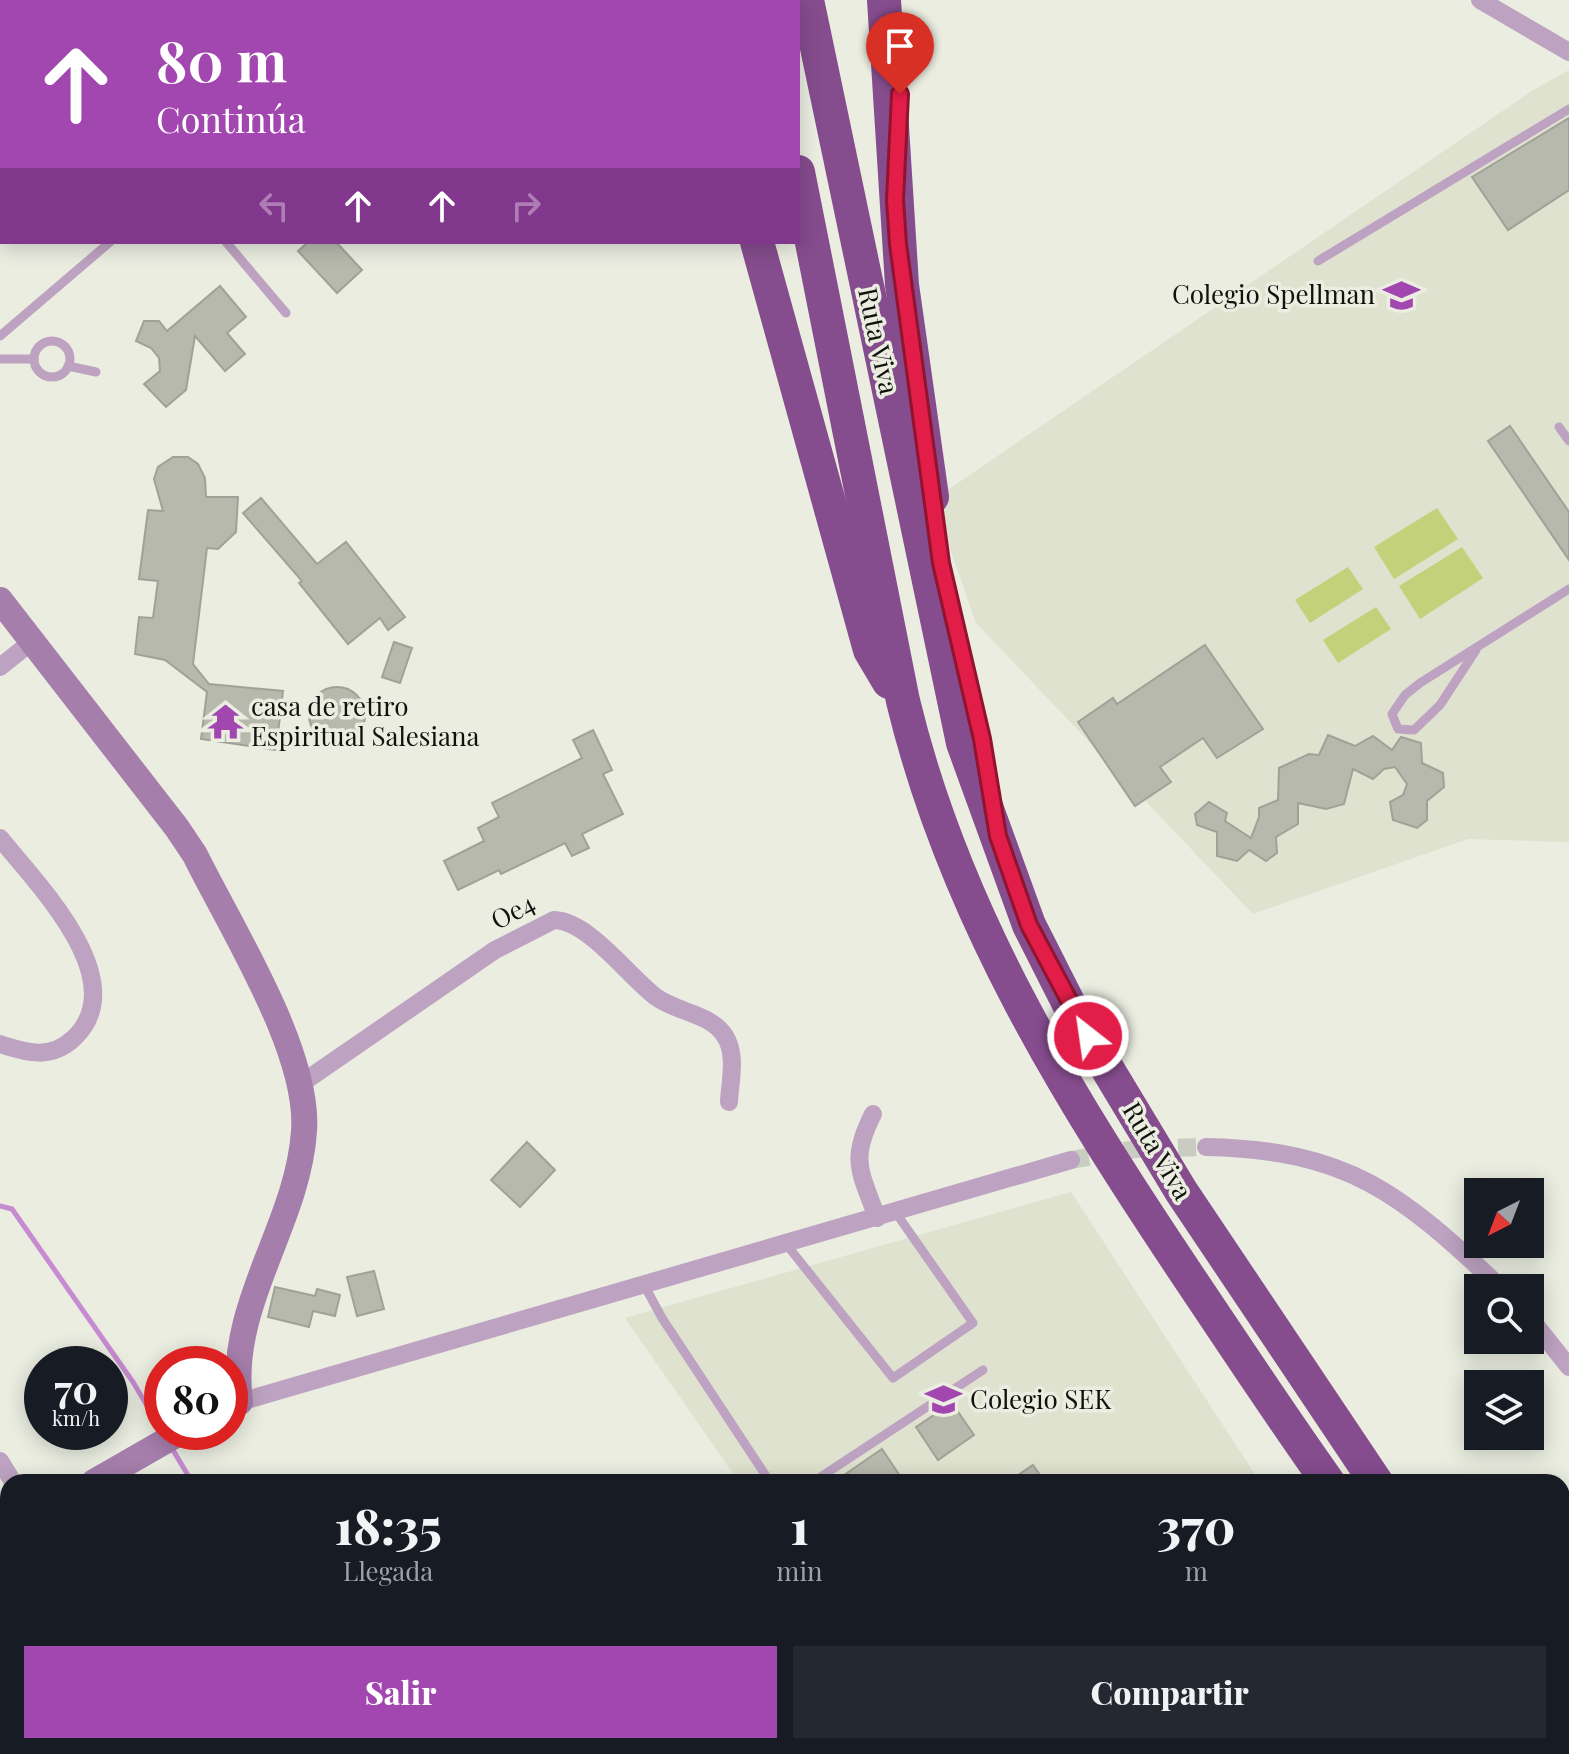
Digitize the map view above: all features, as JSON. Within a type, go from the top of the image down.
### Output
[{"type":"highway","name":"Ruta Viva","points":[[807,0],[963,743],[1029,925],[1072,1010],[1181,1191],[1371,1474]]},
{"type":"highway","points":[[884,0],[902,285],[941,563],[982,739],[998,836]]},
{"type":"highway","points":[[895,200],[901,125],[898,0]]},
{"type":"highway","name":"Ruta Viva","points":[[800,182],[903,701],[916,753],[946,842],[988,945],[1135,1196],[1323,1474]]},
{"type":"highway","points":[[758,244],[870,650],[903,701]]},
{"type":"street","points":[[1480,0],[1569,52]]},
{"type":"street","points":[[4,612],[177,828],[195,855],[290,1047],[302,1083],[305,1130],[297,1172],[245,1321],[240,1346]]},
{"type":"street","points":[[0,667],[30,643]]},
{"type":"street","points":[[0,838],[75,938],[91,972],[95,996],[89,1019],[60,1049],[42,1054],[0,1044]]},
{"type":"street","name":"Oe4","points":[[302,1083],[495,950],[554,920],[577,925],[659,999],[683,1013],[706,1018],[722,1031],[732,1048],[729,1102]]},
{"type":"street","points":[[873,1114],[862,1136],[857,1158],[877,1218]]},
{"type":"street","points":[[1206,1147],[1293,1153],[1328,1163],[1371,1182],[1406,1204],[1485,1274]]},
{"type":"street","points":[[248,1401],[1071,1160]]},
{"type":"street","points":[[1544,1336],[1569,1367]]},
{"type":"street","points":[[108,1474],[150,1450]]},
{"type":"lane","points":[[1318,261],[1569,109]]},
{"type":"lane","points":[[0,336],[108,244]]},
{"type":"lane","points":[[228,244],[286,313]]},
{"type":"lane","points":[[56,342],[68,351],[68,366],[56,377],[48,377],[35,367],[34,359],[41,345],[56,342]]},
{"type":"lane","points":[[0,359],[34,359]]},
{"type":"lane","points":[[68,366],[96,372]]},
{"type":"lane","points":[[1559,427],[1569,441]]},
{"type":"lane","points":[[1476,650],[1426,720],[1414,730],[1405,732],[1398,729],[1392,714],[1405,695],[1569,589]]},
{"type":"lane","points":[[786,1244],[893,1378],[973,1323],[896,1213]]},
{"type":"lane","points":[[643,1283],[662,1318],[765,1474]]},
{"type":"lane","points":[[825,1474],[983,1370]]},
{"type":"shaded area","name":"Colegio Spellman","points":[[1569,70],[1569,842],[1468,839],[1253,914],[976,623],[933,500],[1532,91]]},
{"type":"shaded area","name":"Colegio SEK","points":[[1071,1192],[1255,1474],[733,1474],[625,1318]]},
{"type":"green space","points":[[1437,508],[1458,539],[1394,579],[1374,547]]},
{"type":"green space","points":[[1462,547],[1483,578],[1420,619],[1399,586]]},
{"type":"green space","points":[[1348,567],[1363,589],[1310,623],[1295,600]]},
{"type":"green space","points":[[1376,607],[1391,629],[1338,663],[1323,640]]},
{"type":"building","points":[[1569,118],[1569,190],[1508,230],[1472,177]]},
{"type":"building","points":[[306,244],[338,244],[362,270],[337,293],[298,251]]},
{"type":"building","points":[[220,286],[246,317],[227,333],[245,354],[225,371],[195,336],[186,390],[166,407],[144,384],[160,371],[159,358],[151,348],[136,341],[144,321],[159,321],[167,331]]},
{"type":"building","points":[[1510,426],[1569,512],[1569,560],[1488,441]]},
{"type":"building","points":[[173,457],[188,457],[198,464],[205,478],[206,497],[238,497],[236,532],[218,549],[207,548],[193,664],[209,684],[283,691],[276,750],[201,739],[207,692],[165,660],[135,654],[139,617],[153,618],[158,581],[139,579],[148,510],[163,511],[154,479],[158,467]]},
{"type":"building","points":[[261,498],[317,564],[346,542],[405,617],[388,630],[380,618],[348,644],[299,583],[302,581],[243,513]]},
{"type":"building","points":[[394,642],[412,648],[400,683],[382,677]]},
{"type":"building","points":[[1205,645],[1263,729],[1217,758],[1203,738],[1160,767],[1171,782],[1135,806],[1078,722],[1113,698],[1117,704]]},
{"type":"building","points":[[337,687],[357,695],[365,715],[357,735],[337,743],[317,735],[309,715],[317,695]]},
{"type":"building","points":[[593,730],[612,770],[603,774],[623,814],[582,834],[589,848],[572,856],[565,843],[501,874],[499,870],[458,890],[444,861],[484,841],[478,828],[499,817],[492,803],[582,758],[573,740]]},
{"type":"building","points":[[1328,735],[1355,746],[1373,736],[1392,750],[1401,737],[1421,743],[1422,763],[1443,773],[1444,787],[1427,801],[1427,820],[1417,828],[1393,820],[1390,802],[1403,795],[1407,784],[1395,767],[1384,769],[1373,779],[1353,769],[1344,804],[1326,809],[1298,803],[1298,824],[1276,837],[1277,853],[1266,861],[1249,850],[1237,861],[1217,856],[1217,832],[1197,825],[1195,814],[1209,802],[1227,813],[1225,821],[1251,838],[1259,808],[1278,800],[1279,768],[1309,754],[1319,755]]},
{"type":"building","points":[[527,1142],[555,1170],[520,1207],[491,1180]]},
{"type":"building","points":[[374,1271],[384,1309],[357,1316],[347,1277]]},
{"type":"building","points":[[275,1287],[315,1296],[317,1289],[340,1295],[335,1316],[313,1311],[309,1327],[268,1317]]},
{"type":"building","points":[[952,1403],[974,1435],[938,1460],[916,1427]]},
{"type":"building","points":[[882,1449],[899,1474],[846,1474]]},
{"type":"building","points":[[1033,1465],[1039,1474],[1020,1474]]},
{"type":"waterway","points":[[0,1206],[12,1209],[144,1401]]},
{"type":"waterway","points":[[173,1450],[187,1474]]},
{"type":"tunnel","points":[[1071,1160],[1136,1149],[1206,1147]]},
{"type":"place","name":"Colegio Spellman","points":[[1401,295]]},
{"type":"place","name":"casa de retiro Espiritual Salesiana","points":[[225,722]]},
{"type":"place","name":"Colegio SEK","points":[[944,1400]]},
{"type":"route","points":[[900,94],[901,125],[895,200],[898,244],[941,563],[982,739],[998,836],[1029,925],[1088,1036]]}]
